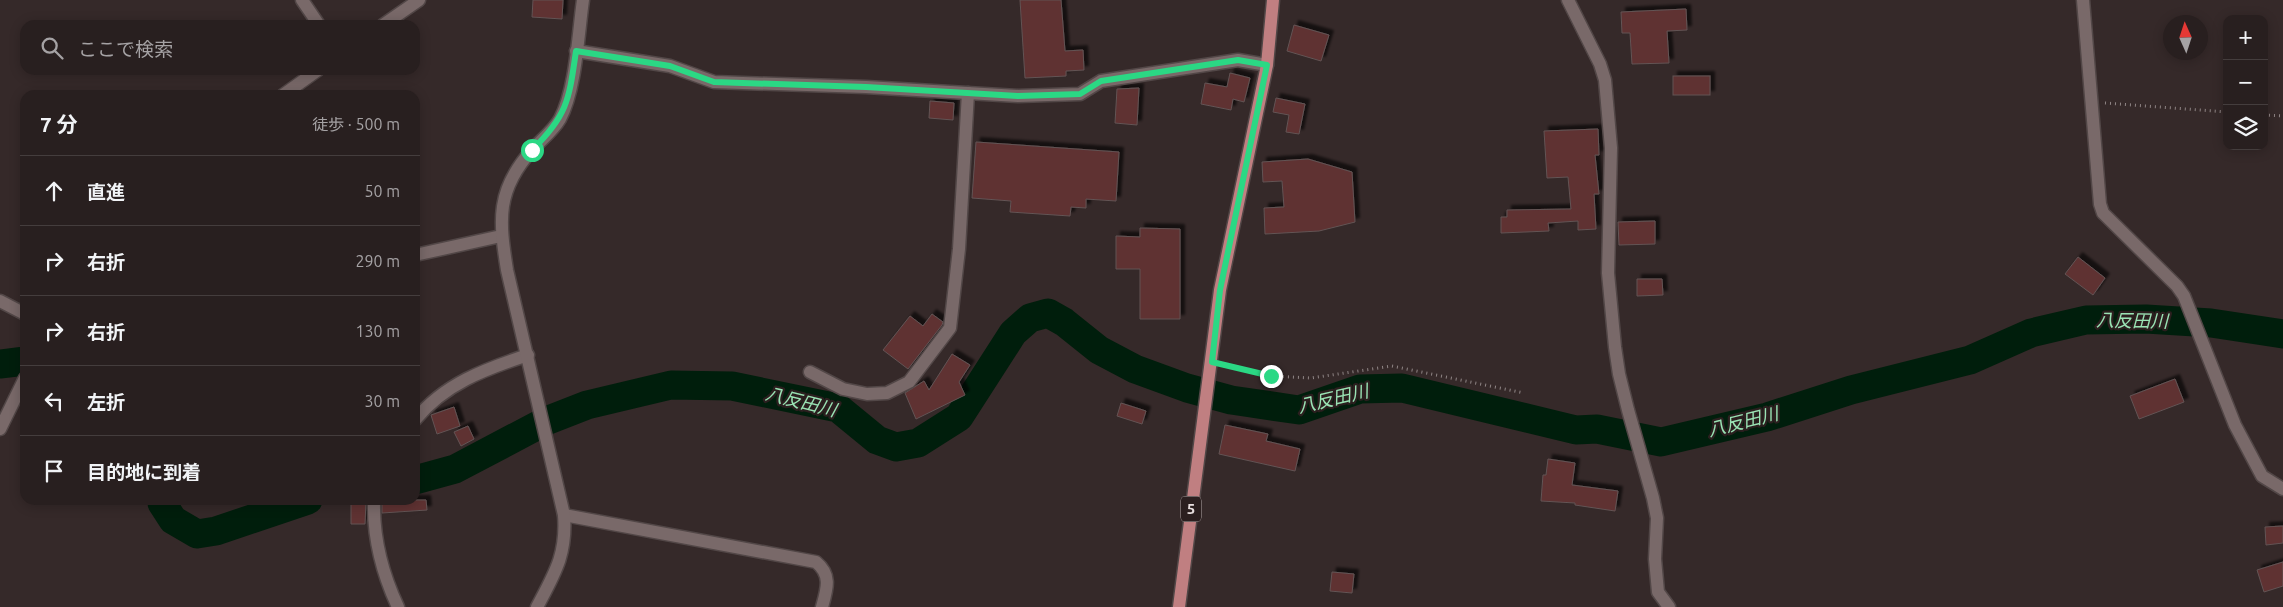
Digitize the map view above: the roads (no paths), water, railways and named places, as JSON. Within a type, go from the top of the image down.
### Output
[{"type":"main road","name":"5","points":[[1179,607],[1220,290],[1267,65],[1273,0]]},
{"type":"street","points":[[302,0],[316,20]]},
{"type":"street","points":[[390,20],[419,0]]},
{"type":"street","points":[[538,607],[561,559],[566,537],[564,515],[501,236],[505,190],[516,170],[560,119],[570,92],[583,0]]},
{"type":"street","points":[[1568,0],[1600,64],[1605,80],[1610,148],[1608,273],[1615,347],[1621,383],[1655,508],[1658,592],[1669,607]]},
{"type":"street","points":[[2083,0],[2102,213],[2176,286],[2187,303],[2235,425],[2262,476],[2283,489]]},
{"type":"street","points":[[576,51],[670,66],[714,82],[866,87],[1018,96],[1080,94],[1101,81],[1238,60],[1267,65]]},
{"type":"street","points":[[289,90],[311,75]]},
{"type":"street","points":[[810,372],[843,389],[867,394],[887,393],[909,382],[950,328],[958,249],[968,93]]},
{"type":"street","points":[[420,254],[501,236]]},
{"type":"street","points":[[0,300],[20,311]]},
{"type":"street","points":[[420,413],[426,405],[447,389],[486,368],[528,355]]},
{"type":"street","points":[[0,429],[20,388]]},
{"type":"street","points":[[374,505],[375,531],[379,556],[398,607]]},
{"type":"street","points":[[564,515],[816,562],[824,568],[827,578],[822,607]]},
{"type":"waterway","name":"八反田川","points":[[420,479],[455,469],[546,421],[587,405],[671,385],[732,386],[838,408],[877,440],[896,447],[918,443],[959,417],[1013,333],[1030,318],[1048,313],[1064,322],[1099,350],[1135,369],[1187,388],[1231,400],[1299,410],[1360,389],[1402,388],[1576,430],[1597,429],[1661,442],[1767,417],[1851,390],[1970,360],[2031,333],[2086,320],[2146,319],[2211,323],[2283,334]]},
{"type":"waterway","name":"八反田川","points":[[0,364],[20,362]]},
{"type":"waterway","name":"八反田川","points":[[163,505],[173,520],[197,534],[216,531],[293,505]]}]
